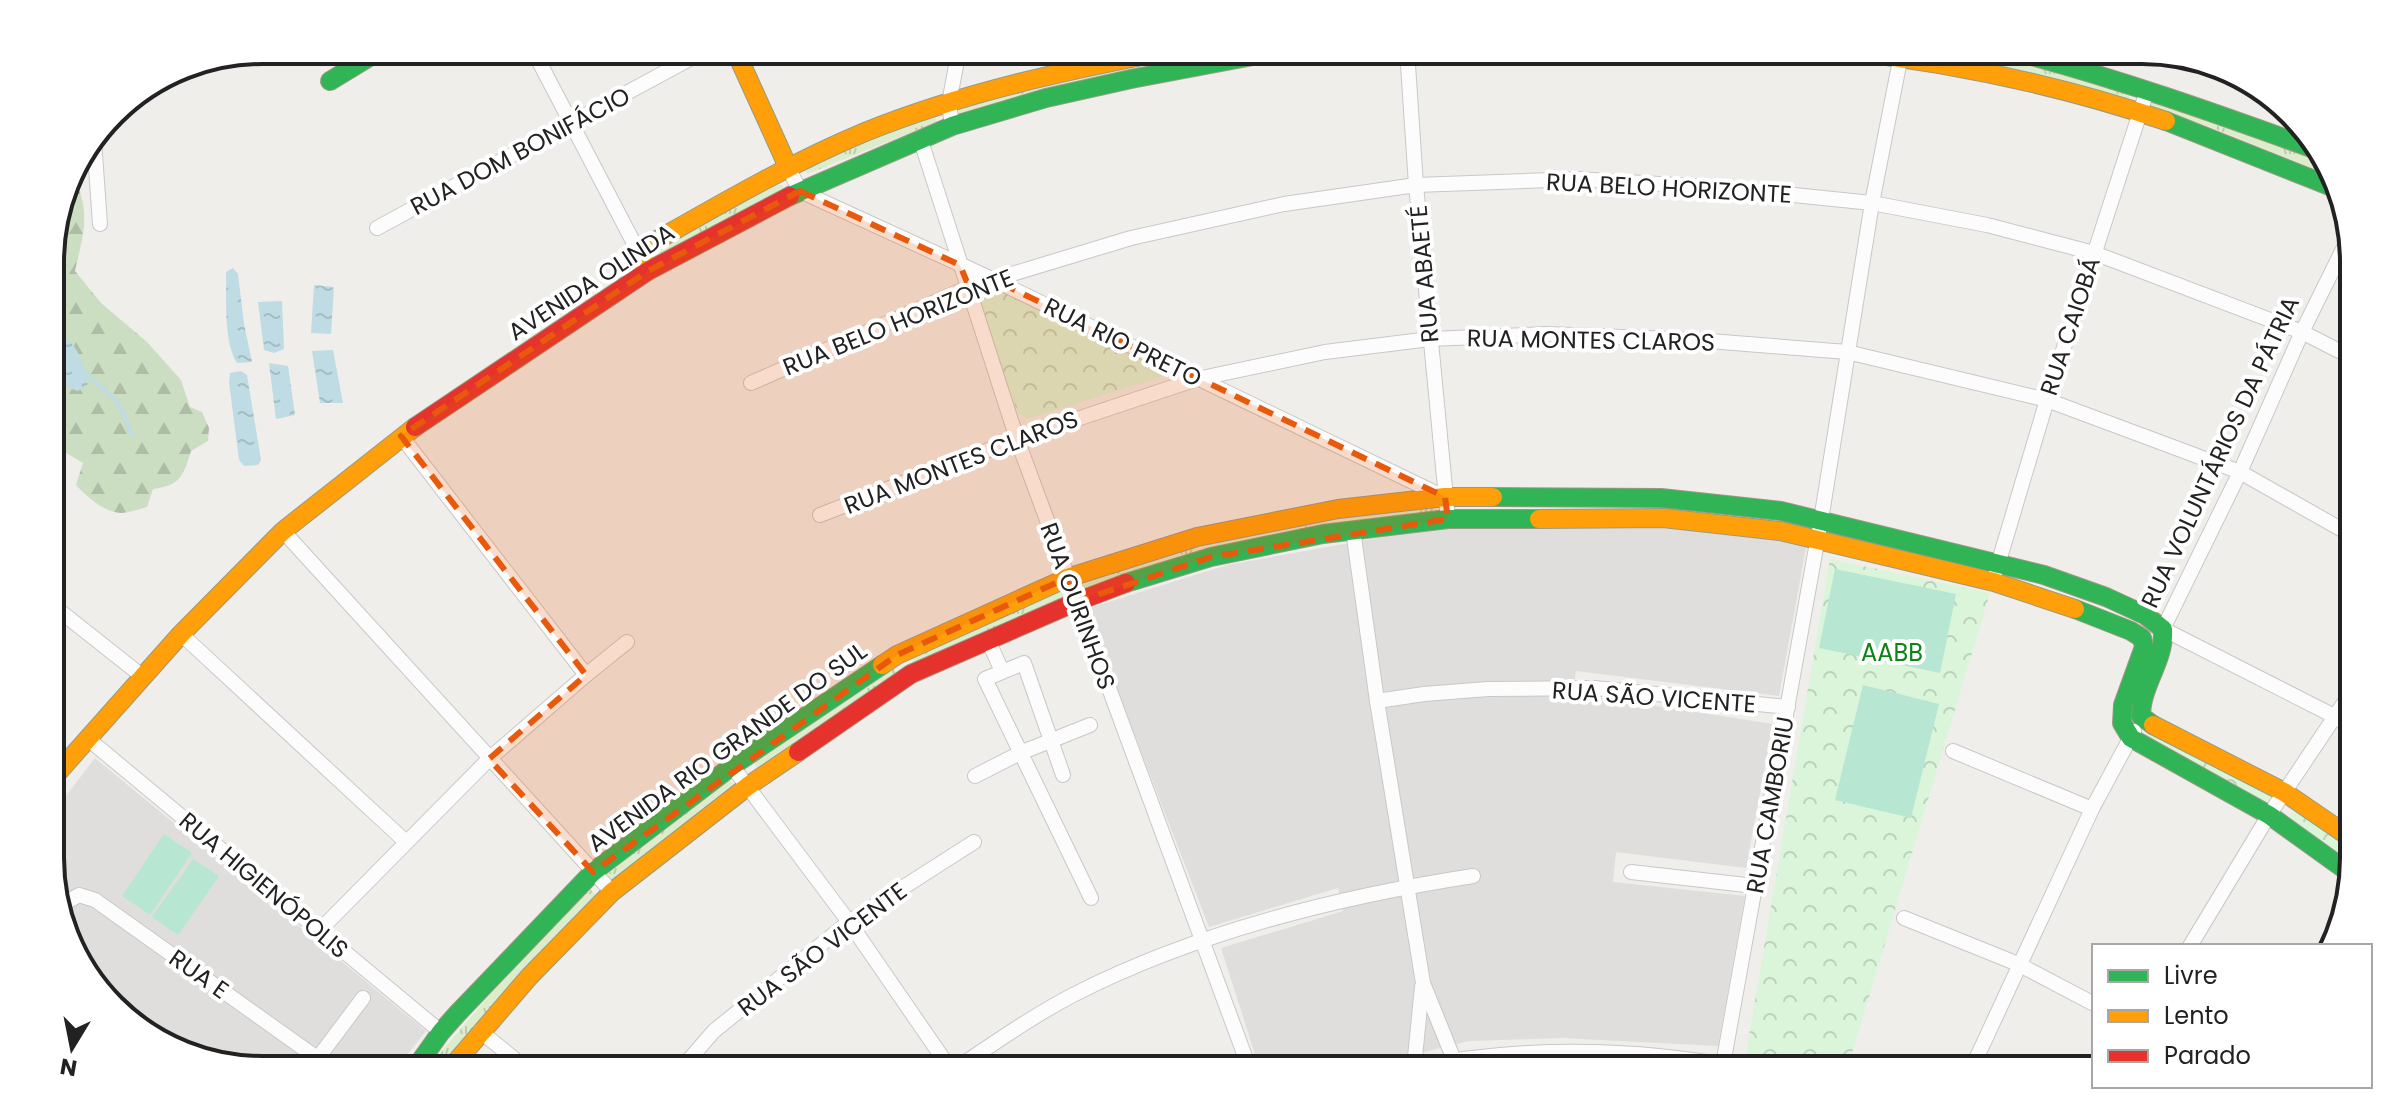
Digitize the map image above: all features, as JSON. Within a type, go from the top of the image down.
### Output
[{"type":"street","points":[[330,81],[358,64]]},
{"type":"street","points":[[540,64],[648,271]]},
{"type":"street","name":"RUA DOM BONIFÁCIO","points":[[377,228],[680,64]]},
{"type":"street","points":[[741,64],[800,191]]},
{"type":"street","points":[[952,126],[949,103],[956,64]]},
{"type":"street","name":"AVENIDA OLINDA","points":[[638,251],[788,167],[864,133],[949,103],[1105,64]]},
{"type":"street","name":"AVENIDA OLINDA","points":[[64,765],[181,634],[283,531],[401,436],[648,271],[800,191],[952,126],[1032,102],[1212,64]]},
{"type":"street","name":"RUA ABAETÉ","points":[[1408,64],[1416,185],[1448,519]]},
{"type":"street","points":[[1821,520],[1872,203],[1900,64]]},
{"type":"street","points":[[1955,64],[2027,80],[2139,112],[2324,184]]},
{"type":"street","points":[[2063,64],[2230,117],[2300,144]]},
{"type":"street","name":"RUA CAIOBÁ","points":[[1994,582],[2047,400],[2147,91]]},
{"type":"street","name":"RUA OURINHOS","points":[[920,138],[1017,439],[1245,1056]]},
{"type":"street","points":[[95,157],[100,224]]},
{"type":"street","name":"RUA BELO HORIZONTE","points":[[751,383],[969,287],[1131,238],[1284,204],[1416,185],[1577,179],[1726,188],[1872,203],[1987,225],[2094,253],[2302,332],[2340,351]]},
{"type":"street","name":"RUA RIO PRETO","points":[[800,191],[992,279],[1445,497]]},
{"type":"street","name":"RUA VOLUNTÁRIOS DA PÁTRIA","points":[[1977,1056],[2092,809],[2141,716],[2139,704],[2162,652],[2163,629],[2240,472],[2340,256]]},
{"type":"street","name":"RUA MONTES CLAROS","points":[[820,515],[1017,439],[1197,379],[1325,352],[1430,339],[1548,334],[1847,352],[2047,400],[2240,472],[2340,529]]},
{"type":"street","points":[[401,436],[586,675]]},
{"type":"street","name":"AVENIDA RIO GRANDE DO SUL","points":[[424,1056],[441,1032],[593,872],[732,766],[897,655],[1067,578],[1197,537],[1338,509],[1445,497],[1661,498],[1781,511],[2044,575],[2106,597],[2145,615],[2163,629]]},
{"type":"street","name":"AVENIDA RIO GRANDE DO SUL","points":[[460,1056],[564,939],[612,892],[748,786],[911,674],[1076,602],[1138,578],[1211,557],[1323,534],[1448,519],[1663,518],[1780,531],[1994,582],[2050,599],[2142,638]]},
{"type":"street","name":"RUA CAMBORIU","points":[[1725,1056],[1821,520]]},
{"type":"street","points":[[1353,530],[1423,983],[1452,1056]]},
{"type":"street","points":[[283,531],[612,892]]},
{"type":"street","points":[[64,614],[142,676]]},
{"type":"street","points":[[2142,638],[2163,629],[2340,720]]},
{"type":"street","points":[[181,634],[406,842]]},
{"type":"street","name":"RUA VOLUNTÁRIOS DA PÁTRIA","points":[[2131,738],[2122,723],[2123,705],[2144,647],[2142,638]]},
{"type":"street","points":[[988,640],[1002,671]]},
{"type":"street","points":[[319,931],[489,759],[627,642]]},
{"type":"street","points":[[1063,775],[1024,663],[985,679],[1091,898]]},
{"type":"street","name":"RUA SÃO VICENTE","points":[[1377,701],[1488,689],[1595,688],[1788,707]]},
{"type":"street","points":[[2191,944],[2269,815],[2340,711]]},
{"type":"street","points":[[2141,716],[2284,792],[2340,830]]},
{"type":"street","points":[[975,776],[1051,739],[1090,725]]},
{"type":"street","name":"RUA HIGIENÓPOLIS","points":[[87,738],[441,1032]]},
{"type":"street","points":[[2131,738],[2269,815],[2340,866]]},
{"type":"street","points":[[1953,751],[2092,809]]},
{"type":"street","points":[[732,766],[849,922],[943,1056]]},
{"type":"street","name":"RUA SÃO VICENTE","points":[[692,1056],[714,1031],[849,922],[974,842]]},
{"type":"street","points":[[1631,872],[1755,886]]},
{"type":"street","points":[[974,1056],[1072,996],[1129,969],[1203,940],[1336,901],[1473,876]]},
{"type":"street","name":"RUA E","points":[[69,901],[79,895],[95,900],[302,1056]]},
{"type":"street","points":[[1904,918],[2018,964],[2092,1003]]},
{"type":"street","points":[[1409,1056],[1423,983]]},
{"type":"street","points":[[319,1056],[363,998]]},
{"type":"street","points":[[480,1031],[511,1056]]},
{"type":"street","points":[[1485,1056],[1523,1051],[1591,1050],[1666,1056]]},
{"type":"highlighted area","points":[[800,191],[960,265],[969,287],[992,279],[1445,497],[1448,519],[1211,557],[1076,602],[1067,578],[897,655],[593,872],[489,759],[586,675],[401,436],[648,271]]},
{"type":"shaded area","points":[[1661,522],[1807,542],[1779,696],[1576,671],[1573,693],[1773,724],[1746,868],[1616,852],[1613,882],[1745,896],[1718,1046],[1562,1038],[1469,1041],[1409,1056],[1256,1056],[1221,948],[1343,911],[1338,888],[1209,927],[1086,609],[1227,565],[1444,526]]},
{"type":"shaded area","points":[[95,758],[426,1031],[406,1056],[249,1056],[186,1041],[163,1029],[122,998],[105,978],[79,934],[66,883],[64,798]]},
{"type":"green space","points":[[1139,64],[1176,64],[956,115],[953,108]]},
{"type":"green space","points":[[1988,64],[2030,64],[2131,91],[2128,100]]},
{"type":"green space","points":[[2151,99],[2211,117],[2308,155],[2317,170],[2208,126],[2149,108]]},
{"type":"green space","points":[[935,116],[937,122],[807,174],[805,168]]},
{"type":"green space","points":[[782,185],[785,190],[659,253],[658,249],[676,237]]},
{"type":"green space","points":[[79,188],[84,221],[75,271],[101,303],[147,342],[181,380],[190,407],[202,412],[209,428],[208,441],[191,451],[180,478],[170,485],[153,489],[147,507],[121,513],[96,503],[76,485],[83,463],[64,452],[64,249]]},
{"type":"green space","points":[[993,284],[1167,368],[1161,377],[1027,419],[1018,413],[975,300],[979,289]]},
{"type":"green space","points":[[1438,504],[1439,512],[1078,591],[1075,585],[1196,544],[1335,517]]},
{"type":"green space","name":"AABB","points":[[1830,559],[1990,593],[1851,1056],[1746,1056]]},
{"type":"green space","points":[[1835,569],[1956,594],[1940,673],[1819,648]]},
{"type":"green space","points":[[1061,590],[1064,598],[914,664],[910,657]]},
{"type":"green space","points":[[893,667],[897,673],[757,767],[753,761]]},
{"type":"green space","points":[[1863,685],[1939,704],[1911,818],[1835,800]]},
{"type":"green space","points":[[2150,731],[2269,795],[2271,803],[2266,805],[2146,737]]},
{"type":"green space","points":[[727,777],[733,784],[612,881],[607,875]]},
{"type":"green space","points":[[2297,811],[2340,842],[2340,855],[2292,820],[2289,817]]},
{"type":"green space","points":[[164,834],[192,853],[150,915],[122,896]]},
{"type":"green space","points":[[193,859],[219,876],[178,935],[152,917]]},
{"type":"green space","points":[[589,888],[596,895],[512,984],[450,1056],[438,1056],[503,979]]},
{"type":"water","points":[[233,268],[238,274],[252,362],[237,363],[230,343],[226,272]]},
{"type":"water","points":[[314,285],[334,287],[331,334],[311,333]]},
{"type":"water","points":[[282,301],[284,349],[274,353],[264,350],[258,302]]},
{"type":"water","points":[[64,336],[81,360],[88,384],[78,391],[64,383]]},
{"type":"water","points":[[333,350],[343,403],[320,403],[312,351]]},
{"type":"water","points":[[269,363],[288,366],[295,415],[276,419]]},
{"type":"water","points":[[241,371],[247,375],[261,460],[258,465],[244,466],[239,460],[229,382],[230,373]]},
{"type":"waterway","points":[[81,369],[118,402],[132,435]]},
{"type":"traffic: fast","points":[[330,81],[358,64]]},
{"type":"traffic: fast","points":[[790,196],[952,126],[1046,98],[1211,64]]},
{"type":"traffic: fast","points":[[2058,64],[2202,109],[2300,144]]},
{"type":"traffic: fast","points":[[2166,121],[2324,184]]},
{"type":"traffic: fast","points":[[1493,497],[1661,498],[1781,511],[2044,575],[2106,597],[2145,615],[2163,629],[2160,652],[2142,705],[2141,716],[2153,725]]},
{"type":"traffic: fast","points":[[1126,583],[1211,557],[1323,534],[1448,519],[1539,519]]},
{"type":"traffic: fast","points":[[2075,609],[2142,638],[2144,647],[2123,705],[2122,723],[2131,738],[2269,815],[2340,866]]},
{"type":"traffic: fast","points":[[424,1056],[457,1014],[593,872],[732,766],[882,665]]},
{"type":"traffic: slow","points":[[741,64],[788,167]]},
{"type":"traffic: slow","points":[[648,271],[638,251],[778,173],[836,145],[940,105],[1104,64]]},
{"type":"traffic: slow","points":[[1938,64],[2085,96],[2166,121]]},
{"type":"traffic: slow","points":[[64,766],[181,634],[283,531],[415,427]]},
{"type":"traffic: slow","points":[[882,665],[897,655],[1067,578],[1197,537],[1338,509],[1445,497],[1493,497]]},
{"type":"traffic: slow","points":[[1539,519],[1663,518],[1780,531],[1994,582],[2075,609]]},
{"type":"traffic: slow","points":[[2153,725],[2284,792],[2340,830]]},
{"type":"traffic: slow","points":[[461,1056],[529,977],[612,892],[748,786],[798,752]]},
{"type":"traffic: jam","points":[[415,427],[648,271],[790,196]]},
{"type":"traffic: jam","points":[[798,752],[911,674],[1126,583]]}]
